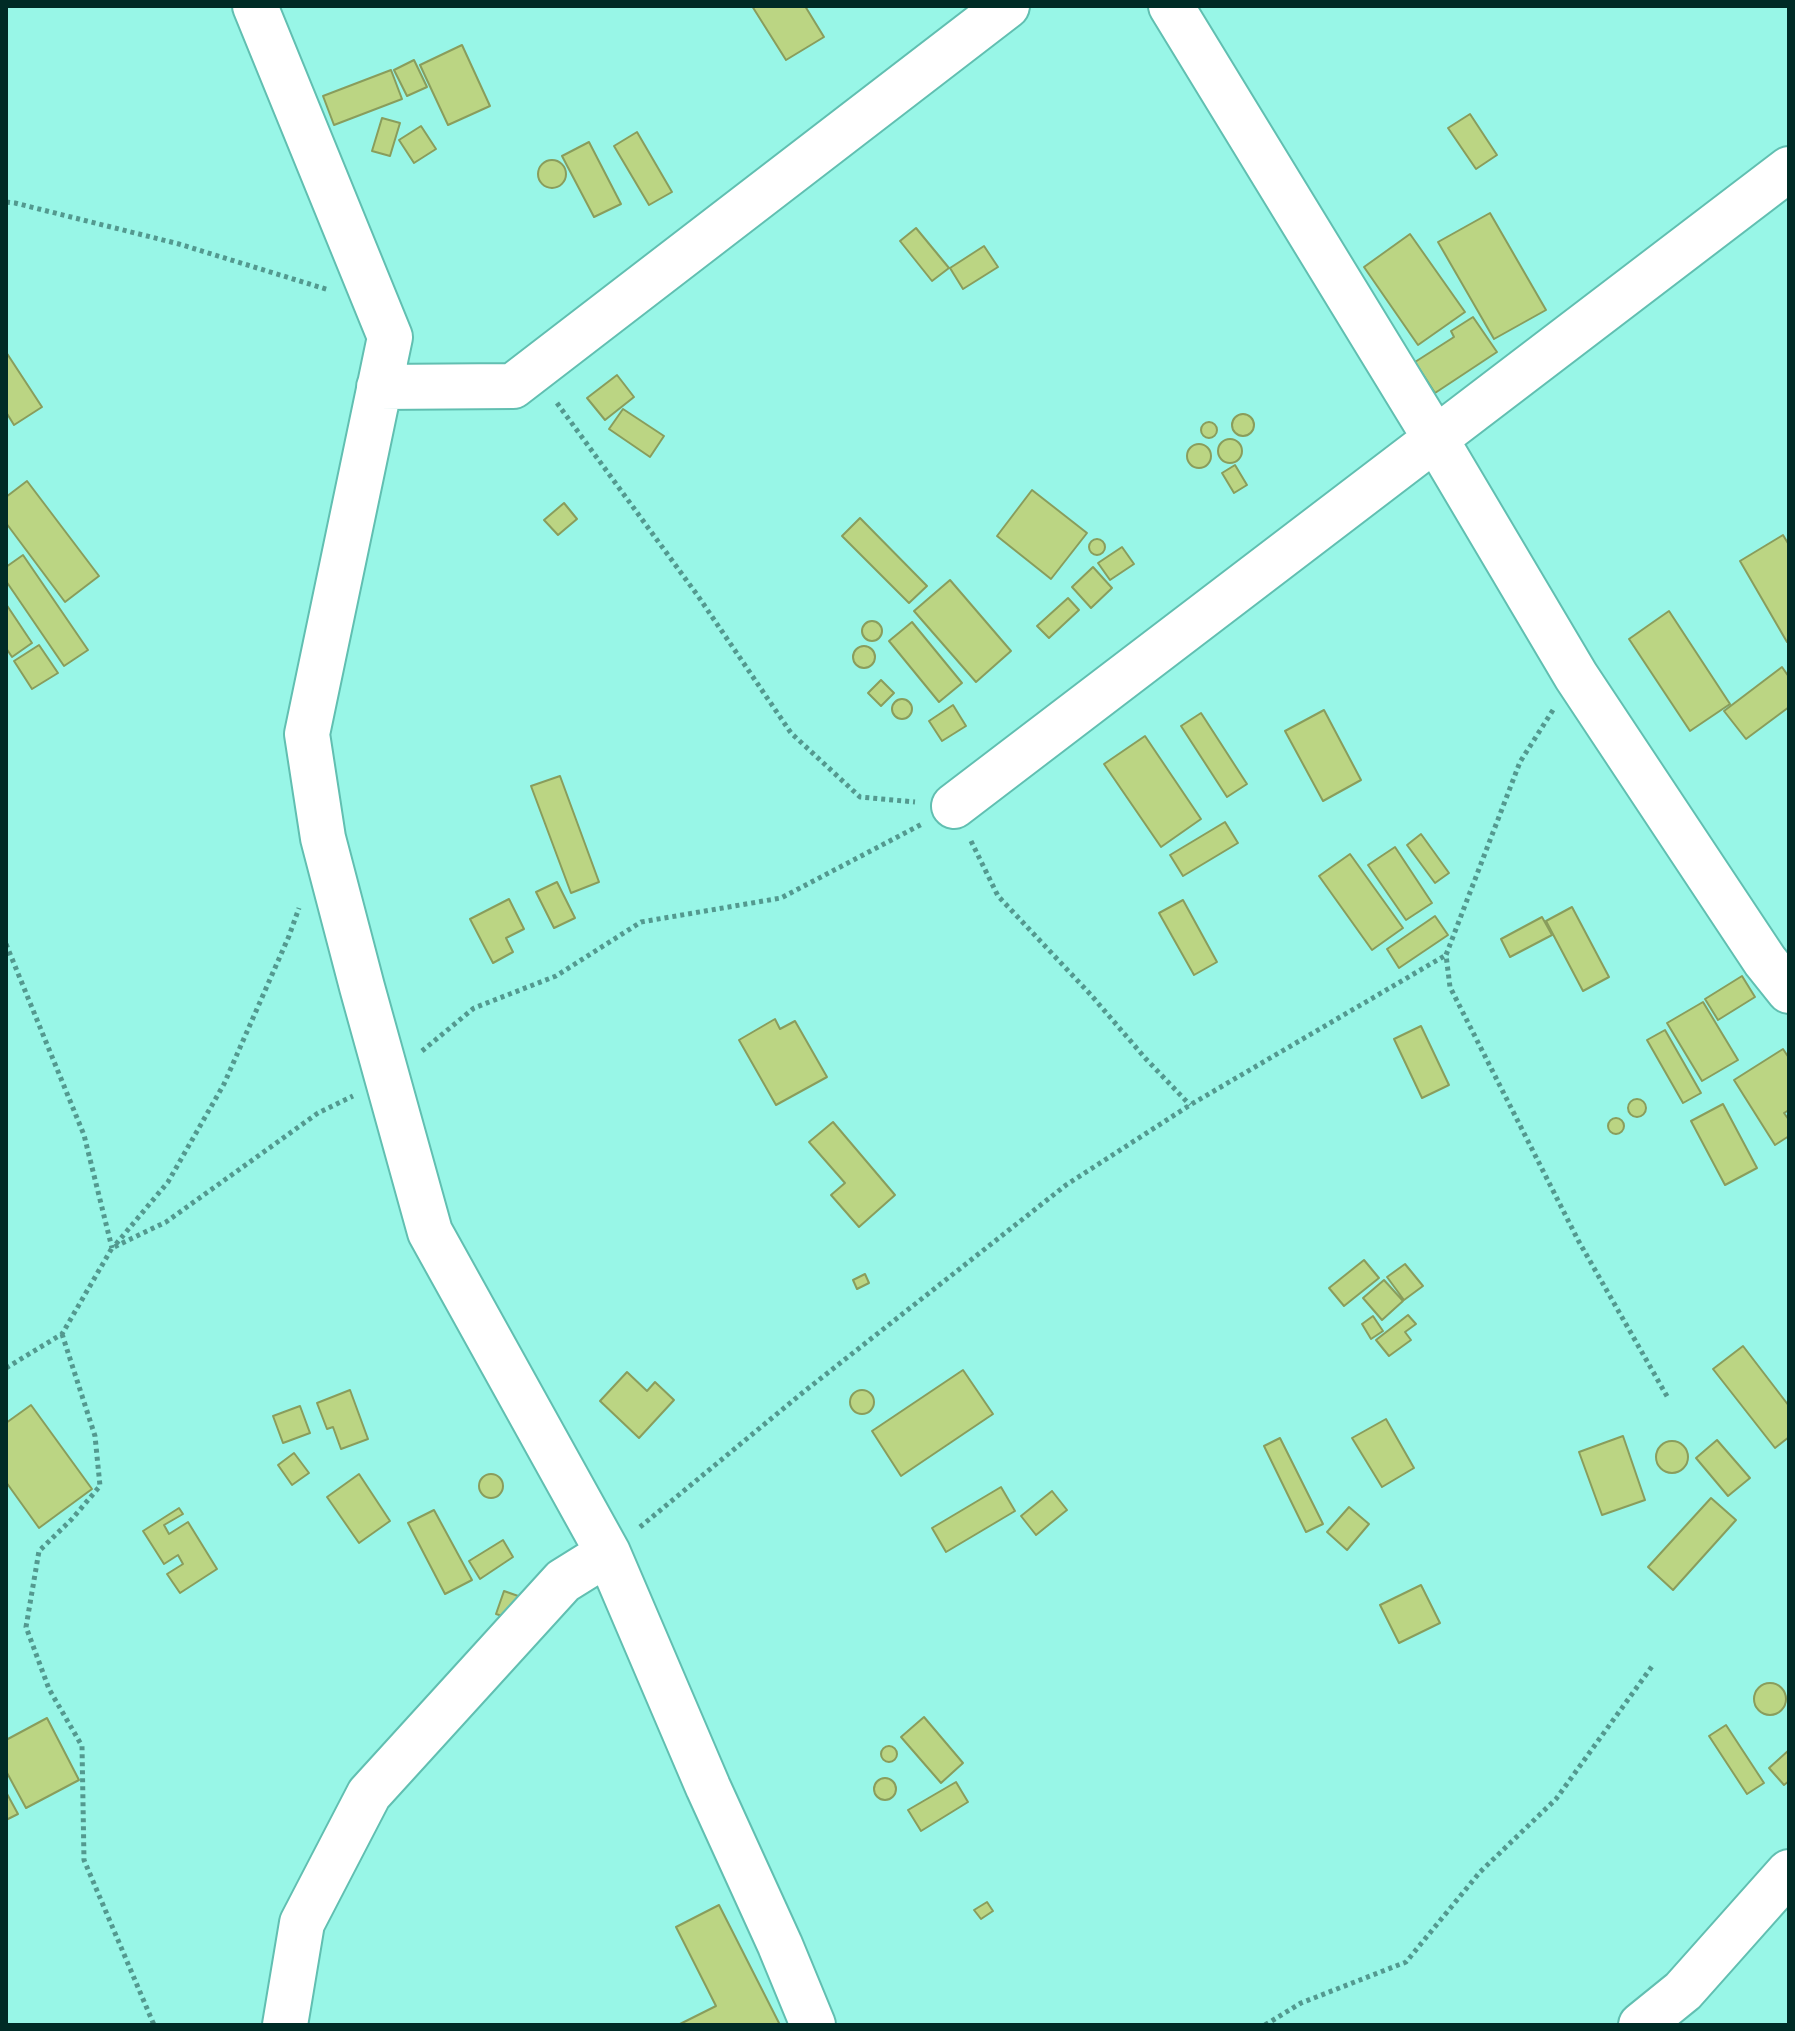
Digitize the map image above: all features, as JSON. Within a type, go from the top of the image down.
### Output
[{"type":"street","points":[[255,6],[390,337],[307,734],[323,838],[362,987],[430,1232],[608,1553],[813,2025]]},
{"type":"street","points":[[379,387],[513,386],[1007,6]]},
{"type":"street","points":[[1171,6],[1435,438],[1576,676],[1765,961],[1789,991]]},
{"type":"street","points":[[954,806],[1789,169]]},
{"type":"street","points":[[285,2025],[302,1923],[369,1794],[563,1581],[608,1553]]},
{"type":"street","points":[[1641,2025],[1683,1991],[1789,1872]]},
{"type":"path","points":[[6,202],[179,244],[308,284],[352,298],[384,321]]},
{"type":"path","points":[[532,370],[698,596],[791,733],[860,797],[954,806]]},
{"type":"path","points":[[1576,676],[1520,762],[1446,955],[1450,987],[1578,1240],[1668,1398]]},
{"type":"path","points":[[112,1248],[166,1222],[318,1113],[389,1079],[474,1008],[556,976],[641,922],[781,898],[954,806]]},
{"type":"path","points":[[954,806],[998,896],[1190,1105]]},
{"type":"path","points":[[6,1368],[62,1334],[112,1248],[168,1182],[224,1084],[299,908]]},
{"type":"path","points":[[6,944],[84,1135],[112,1248]]},
{"type":"path","points":[[608,1553],[789,1404],[1066,1185],[1190,1105],[1446,955]]},
{"type":"path","points":[[62,1334],[95,1436],[100,1486],[39,1551],[26,1627],[49,1689],[82,1746],[84,1860],[154,2025]]},
{"type":"path","points":[[1265,2025],[1301,2003],[1406,1962],[1480,1872],[1556,1799],[1653,1665]]},
{"type":"building","points":[[752,6],[805,6],[824,37],[786,60]]},
{"type":"building","points":[[462,45],[490,106],[448,125],[420,65]]},
{"type":"building","points":[[414,60],[427,87],[407,96],[394,70]]},
{"type":"building","points":[[391,70],[402,99],[334,125],[323,96]]},
{"type":"building","points":[[1470,114],[1497,155],[1476,169],[1448,128]]},
{"type":"building","points":[[382,118],[400,123],[390,156],[372,151]]},
{"type":"building","points":[[421,126],[436,149],[414,163],[399,140]]},
{"type":"building","points":[[637,132],[672,192],[649,205],[614,146]]},
{"type":"building","points":[[589,142],[621,204],[594,217],[562,156]]},
{"type":"building","points":[[552,160],[562,164],[566,174],[562,184],[552,188],[542,184],[538,174],[542,164]]},
{"type":"building","points":[[1490,213],[1546,310],[1494,339],[1438,242]]},
{"type":"building","points":[[916,228],[949,268],[932,281],[900,241]]},
{"type":"building","points":[[1410,234],[1465,312],[1418,345],[1364,267]]},
{"type":"building","points":[[984,246],[998,267],[963,289],[950,268]]},
{"type":"building","points":[[1473,317],[1497,352],[1435,393],[1415,362],[1454,337],[1451,331]]},
{"type":"building","points":[[6,352],[42,407],[14,425],[6,412]]},
{"type":"building","points":[[617,375],[634,397],[605,420],[587,398]]},
{"type":"building","points":[[623,409],[664,436],[650,457],[609,429]]},
{"type":"building","points":[[1239,414],[1247,414],[1254,425],[1247,436],[1239,436],[1232,429],[1232,421]]},
{"type":"building","points":[[1209,422],[1217,430],[1209,438],[1201,430]]},
{"type":"building","points":[[1230,439],[1238,443],[1242,451],[1238,459],[1230,463],[1222,459],[1218,451],[1222,443]]},
{"type":"building","points":[[1199,444],[1208,447],[1211,456],[1208,465],[1199,468],[1190,465],[1187,456],[1190,447]]},
{"type":"building","points":[[1235,465],[1247,485],[1234,493],[1222,473]]},
{"type":"building","points":[[27,481],[99,576],[65,602],[6,523],[6,497]]},
{"type":"building","points":[[1032,490],[1087,533],[1051,579],[997,536]]},
{"type":"building","points":[[564,503],[577,519],[558,535],[544,520]]},
{"type":"building","points":[[860,518],[927,586],[909,603],[842,536]]},
{"type":"building","points":[[1783,535],[1789,545],[1787,642],[1740,561]]},
{"type":"building","points":[[1094,539],[1100,539],[1105,547],[1103,553],[1094,555],[1089,550],[1089,544]]},
{"type":"building","points":[[1122,547],[1134,564],[1110,580],[1098,563]]},
{"type":"building","points":[[23,555],[88,650],[64,666],[6,581],[6,567]]},
{"type":"building","points":[[1093,567],[1112,588],[1091,608],[1072,587]]},
{"type":"building","points":[[950,580],[1011,651],[976,682],[914,611]]},
{"type":"building","points":[[1068,598],[1079,610],[1049,638],[1037,626]]},
{"type":"building","points":[[6,604],[32,643],[12,657],[6,648]]},
{"type":"building","points":[[1669,611],[1730,704],[1690,731],[1629,639]]},
{"type":"building","points":[[868,621],[876,621],[882,631],[876,641],[868,641],[862,635],[862,627]]},
{"type":"building","points":[[912,622],[962,683],[939,702],[889,641]]},
{"type":"building","points":[[39,645],[58,673],[32,689],[14,661]]},
{"type":"building","points":[[864,646],[872,649],[875,657],[872,665],[864,668],[856,665],[853,657],[856,649]]},
{"type":"building","points":[[1782,667],[1789,677],[1789,707],[1746,739],[1724,711]]},
{"type":"building","points":[[881,680],[894,693],[881,706],[868,693]]},
{"type":"building","points":[[898,699],[906,699],[912,709],[906,719],[898,719],[892,713],[892,705]]},
{"type":"building","points":[[953,705],[966,726],[942,741],[929,721]]},
{"type":"building","points":[[1324,710],[1361,780],[1323,801],[1285,731]]},
{"type":"building","points":[[1201,713],[1247,784],[1227,797],[1181,726]]},
{"type":"building","points":[[1145,736],[1201,819],[1161,847],[1104,764]]},
{"type":"building","points":[[560,776],[599,882],[571,893],[531,786]]},
{"type":"building","points":[[1225,822],[1238,843],[1183,876],[1170,855]]},
{"type":"building","points":[[1421,834],[1449,873],[1435,883],[1407,845]]},
{"type":"building","points":[[1395,847],[1432,903],[1406,920],[1368,865]]},
{"type":"building","points":[[1350,854],[1403,928],[1372,950],[1319,876]]},
{"type":"building","points":[[557,882],[575,918],[554,928],[536,892]]},
{"type":"building","points":[[509,899],[524,929],[506,938],[513,952],[493,963],[470,919]]},
{"type":"building","points":[[1183,900],[1217,962],[1194,975],[1159,913]]},
{"type":"building","points":[[1572,907],[1609,977],[1583,991],[1546,921]]},
{"type":"building","points":[[1435,916],[1448,935],[1399,968],[1387,949]]},
{"type":"building","points":[[1542,917],[1552,935],[1510,957],[1501,939]]},
{"type":"building","points":[[1742,976],[1755,997],[1718,1020],[1705,999]]},
{"type":"building","points":[[1703,1002],[1738,1060],[1702,1081],[1667,1023]]},
{"type":"building","points":[[775,1019],[780,1029],[795,1021],[827,1077],[776,1105],[739,1040]]},
{"type":"building","points":[[1421,1026],[1449,1085],[1422,1098],[1394,1039]]},
{"type":"building","points":[[1665,1030],[1701,1093],[1683,1103],[1647,1040]]},
{"type":"building","points":[[1783,1049],[1789,1058],[1789,1110],[1784,1113],[1789,1120],[1789,1136],[1775,1145],[1734,1080]]},
{"type":"building","points":[[1637,1099],[1646,1108],[1637,1117],[1628,1108]]},
{"type":"building","points":[[1723,1104],[1757,1168],[1725,1185],[1691,1121]]},
{"type":"building","points":[[1616,1118],[1622,1120],[1622,1132],[1616,1134],[1610,1132],[1608,1126],[1610,1120]]},
{"type":"building","points":[[833,1122],[895,1195],[859,1227],[831,1195],[845,1183],[809,1142]]},
{"type":"building","points":[[1364,1260],[1379,1278],[1344,1306],[1329,1288]]},
{"type":"building","points":[[1405,1264],[1423,1286],[1404,1300],[1387,1277]]},
{"type":"building","points":[[865,1274],[869,1283],[857,1289],[853,1280]]},
{"type":"building","points":[[1384,1280],[1403,1301],[1382,1320],[1363,1298]]},
{"type":"building","points":[[1408,1315],[1416,1324],[1405,1332],[1411,1340],[1389,1356],[1376,1340]]},
{"type":"building","points":[[1373,1316],[1383,1331],[1371,1339],[1362,1324]]},
{"type":"building","points":[[1743,1346],[1789,1406],[1789,1437],[1775,1448],[1713,1369]]},
{"type":"building","points":[[963,1370],[993,1414],[901,1476],[872,1431]]},
{"type":"building","points":[[627,1372],[647,1391],[655,1382],[674,1400],[639,1438],[600,1401]]},
{"type":"building","points":[[350,1390],[368,1439],[341,1449],[333,1427],[327,1429],[317,1403]]},
{"type":"building","points":[[862,1390],[871,1393],[874,1402],[871,1411],[862,1414],[853,1411],[850,1402],[853,1393]]},
{"type":"building","points":[[31,1405],[92,1489],[39,1528],[6,1482],[6,1423]]},
{"type":"building","points":[[300,1406],[310,1433],[283,1443],[273,1416]]},
{"type":"building","points":[[1386,1419],[1414,1468],[1382,1487],[1352,1438]]},
{"type":"building","points":[[1623,1436],[1645,1500],[1602,1515],[1579,1452]]},
{"type":"building","points":[[1280,1438],[1323,1524],[1306,1532],[1264,1446]]},
{"type":"building","points":[[1717,1440],[1750,1478],[1728,1496],[1696,1458]]},
{"type":"building","points":[[1672,1441],[1683,1446],[1688,1457],[1683,1468],[1672,1473],[1661,1468],[1656,1457],[1661,1446]]},
{"type":"building","points":[[294,1453],[309,1473],[292,1485],[278,1465]]},
{"type":"building","points":[[359,1474],[390,1521],[359,1543],[327,1497]]},
{"type":"building","points":[[491,1474],[502,1481],[503,1486],[496,1497],[491,1498],[480,1491],[479,1486],[486,1475]]},
{"type":"building","points":[[1001,1487],[1015,1511],[946,1552],[932,1528]]},
{"type":"building","points":[[1052,1491],[1067,1510],[1036,1535],[1021,1516]]},
{"type":"building","points":[[1711,1498],[1736,1520],[1673,1590],[1648,1567]]},
{"type":"building","points":[[1349,1507],[1369,1524],[1347,1550],[1327,1532]]},
{"type":"building","points":[[179,1508],[183,1514],[164,1525],[169,1534],[188,1522],[217,1569],[180,1593],[167,1574],[183,1564],[178,1555],[164,1564],[143,1531]]},
{"type":"building","points":[[434,1510],[472,1580],[445,1594],[408,1523]]},
{"type":"building","points":[[503,1540],[513,1557],[480,1579],[469,1561]]},
{"type":"building","points":[[1421,1585],[1440,1623],[1399,1643],[1380,1605]]},
{"type":"building","points":[[504,1591],[521,1597],[512,1619],[496,1614]]},
{"type":"building","points":[[1770,1683],[1781,1688],[1786,1699],[1781,1710],[1770,1715],[1759,1710],[1754,1699],[1759,1688]]},
{"type":"building","points":[[924,1717],[963,1763],[941,1783],[901,1737]]},
{"type":"building","points":[[47,1718],[79,1780],[26,1808],[6,1771],[6,1740]]},
{"type":"building","points":[[1726,1725],[1764,1783],[1747,1794],[1709,1736]]},
{"type":"building","points":[[889,1746],[897,1754],[889,1762],[881,1754]]},
{"type":"building","points":[[1789,1750],[1789,1781],[1784,1785],[1769,1768]]},
{"type":"building","points":[[885,1778],[893,1781],[896,1789],[893,1797],[885,1800],[877,1797],[874,1789],[877,1781]]},
{"type":"building","points":[[956,1782],[968,1802],[921,1831],[908,1810]]},
{"type":"building","points":[[6,1792],[18,1814],[6,1820]]},
{"type":"building","points":[[987,1902],[993,1911],[981,1919],[974,1910]]},
{"type":"building","points":[[719,1905],[780,2025],[678,2025],[716,2006],[676,1927]]}]
